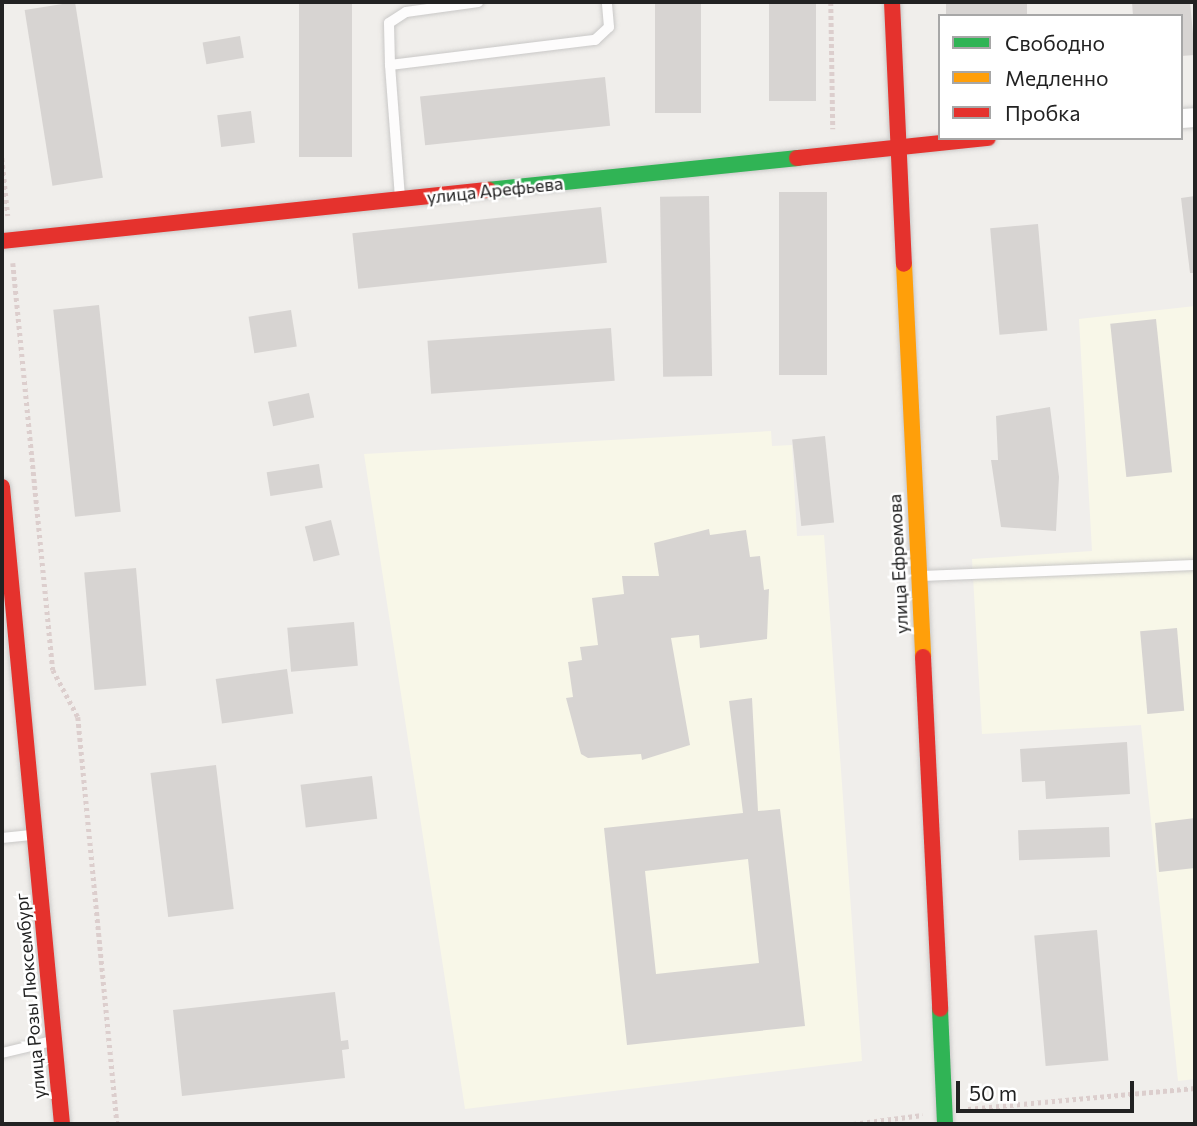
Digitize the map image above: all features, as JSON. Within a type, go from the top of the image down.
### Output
[{"type":"street","name":"улица Ефремова","points":[[892,2],[944,1118]]},
{"type":"street","name":"улица Арефьева","points":[[7,241],[970,140]]},
{"type":"street","name":"улица Розы Люксембург","points":[[2,487],[17,701],[35,834],[62,1124]]},
{"type":"lane","points":[[400,200],[389,23],[406,12],[478,2]]},
{"type":"lane","points":[[390,65],[595,40],[609,27],[607,2]]},
{"type":"lane","points":[[917,576],[1195,565]]},
{"type":"lane","points":[[2,838],[35,834]]},
{"type":"lane","points":[[2,1053],[53,1041]]},
{"type":"path","points":[[831,2],[833,154]]},
{"type":"path","points":[[2,158],[7,241],[52,670],[78,717],[117,1124]]},
{"type":"path","points":[[853,1124],[944,1118],[1195,1088]]},
{"type":"shaded area","points":[[1195,306],[1195,1079],[1178,1081],[1141,725],[982,734],[972,559],[1092,551],[1079,319]]},
{"type":"shaded area","points":[[771,431],[772,446],[792,445],[797,536],[824,535],[862,1061],[465,1109],[364,454]]},
{"type":"building","points":[[75,2],[103,178],[52,186],[25,10]]},
{"type":"building","points":[[299,2],[352,2],[352,157],[299,157]]},
{"type":"building","points":[[655,2],[701,2],[701,113],[655,113]]},
{"type":"building","points":[[769,2],[816,2],[816,101],[769,101]]},
{"type":"building","points":[[946,2],[1027,2],[1027,14],[946,14]]},
{"type":"building","points":[[1132,2],[1190,2],[1195,55],[1183,56],[1183,14],[1133,14]]},
{"type":"building","points":[[240,36],[244,58],[206,64],[203,43]]},
{"type":"building","points":[[605,77],[610,126],[425,145],[420,96]]},
{"type":"building","points":[[251,111],[255,143],[221,147],[217,115]]},
{"type":"building","points":[[779,192],[827,192],[827,375],[779,375]]},
{"type":"building","points":[[709,196],[712,376],[663,377],[660,197]]},
{"type":"building","points":[[1195,196],[1195,273],[1190,273],[1181,198]]},
{"type":"building","points":[[601,207],[607,263],[358,289],[352,233]]},
{"type":"building","points":[[1038,224],[1047,331],[1000,335],[990,228]]},
{"type":"building","points":[[99,305],[121,512],[75,517],[53,310]]},
{"type":"building","points":[[291,310],[297,347],[254,353],[249,317]]},
{"type":"building","points":[[1156,319],[1172,472],[1126,477],[1110,324]]},
{"type":"building","points":[[611,328],[615,381],[431,394],[427,341]]},
{"type":"building","points":[[309,393],[314,417],[273,426],[268,402]]},
{"type":"building","points":[[1050,407],[1059,477],[1056,531],[1001,527],[991,460],[998,460],[996,416]]},
{"type":"building","points":[[825,436],[834,523],[801,526],[792,439]]},
{"type":"building","points":[[319,464],[323,488],[270,496],[267,472]]},
{"type":"building","points":[[331,520],[340,555],[314,561],[305,527]]},
{"type":"building","points":[[709,529],[710,535],[746,530],[750,557],[760,556],[764,590],[769,589],[767,639],[700,648],[699,635],[671,638],[690,745],[642,760],[641,754],[588,758],[581,754],[566,698],[573,697],[568,662],[582,660],[580,647],[598,645],[592,598],[624,594],[622,576],[659,576],[654,543]]},
{"type":"building","points":[[136,568],[146,686],[94,690],[84,573]]},
{"type":"building","points":[[354,622],[358,666],[291,672],[287,628]]},
{"type":"building","points":[[1177,628],[1184,711],[1147,714],[1140,631]]},
{"type":"building","points":[[287,669],[293,714],[222,724],[216,679]]},
{"type":"building","points":[[752,698],[758,811],[780,809],[805,1026],[627,1045],[604,828],[743,813],[729,701]],"holes":[[[748,859],[759,963],[656,974],[645,871]]]},
{"type":"building","points":[[1127,742],[1130,794],[1046,799],[1045,781],[1022,782],[1020,749]]},
{"type":"building","points":[[216,765],[234,909],[168,917],[150,773]]},
{"type":"building","points":[[372,776],[377,819],[306,827],[301,785]]},
{"type":"building","points":[[1195,818],[1195,868],[1159,872],[1155,823]]},
{"type":"building","points":[[1109,827],[1110,857],[1019,860],[1018,830]]},
{"type":"building","points":[[1097,930],[1108,1061],[1046,1066],[1034,935]]},
{"type":"building","points":[[335,992],[341,1041],[348,1040],[349,1049],[342,1050],[345,1078],[182,1096],[173,1010]]},
{"type":"traffic: fast","points":[[488,190],[797,158]]},
{"type":"traffic: fast","points":[[940,1009],[945,1124]]},
{"type":"traffic: slow","points":[[904,264],[923,657]]},
{"type":"traffic: jam","points":[[892,2],[904,264]]},
{"type":"traffic: jam","points":[[797,158],[969,140]]},
{"type":"traffic: jam","points":[[2,241],[488,190]]},
{"type":"traffic: jam","points":[[2,487],[62,1124]]},
{"type":"traffic: jam","points":[[923,657],[940,1009]]}]
